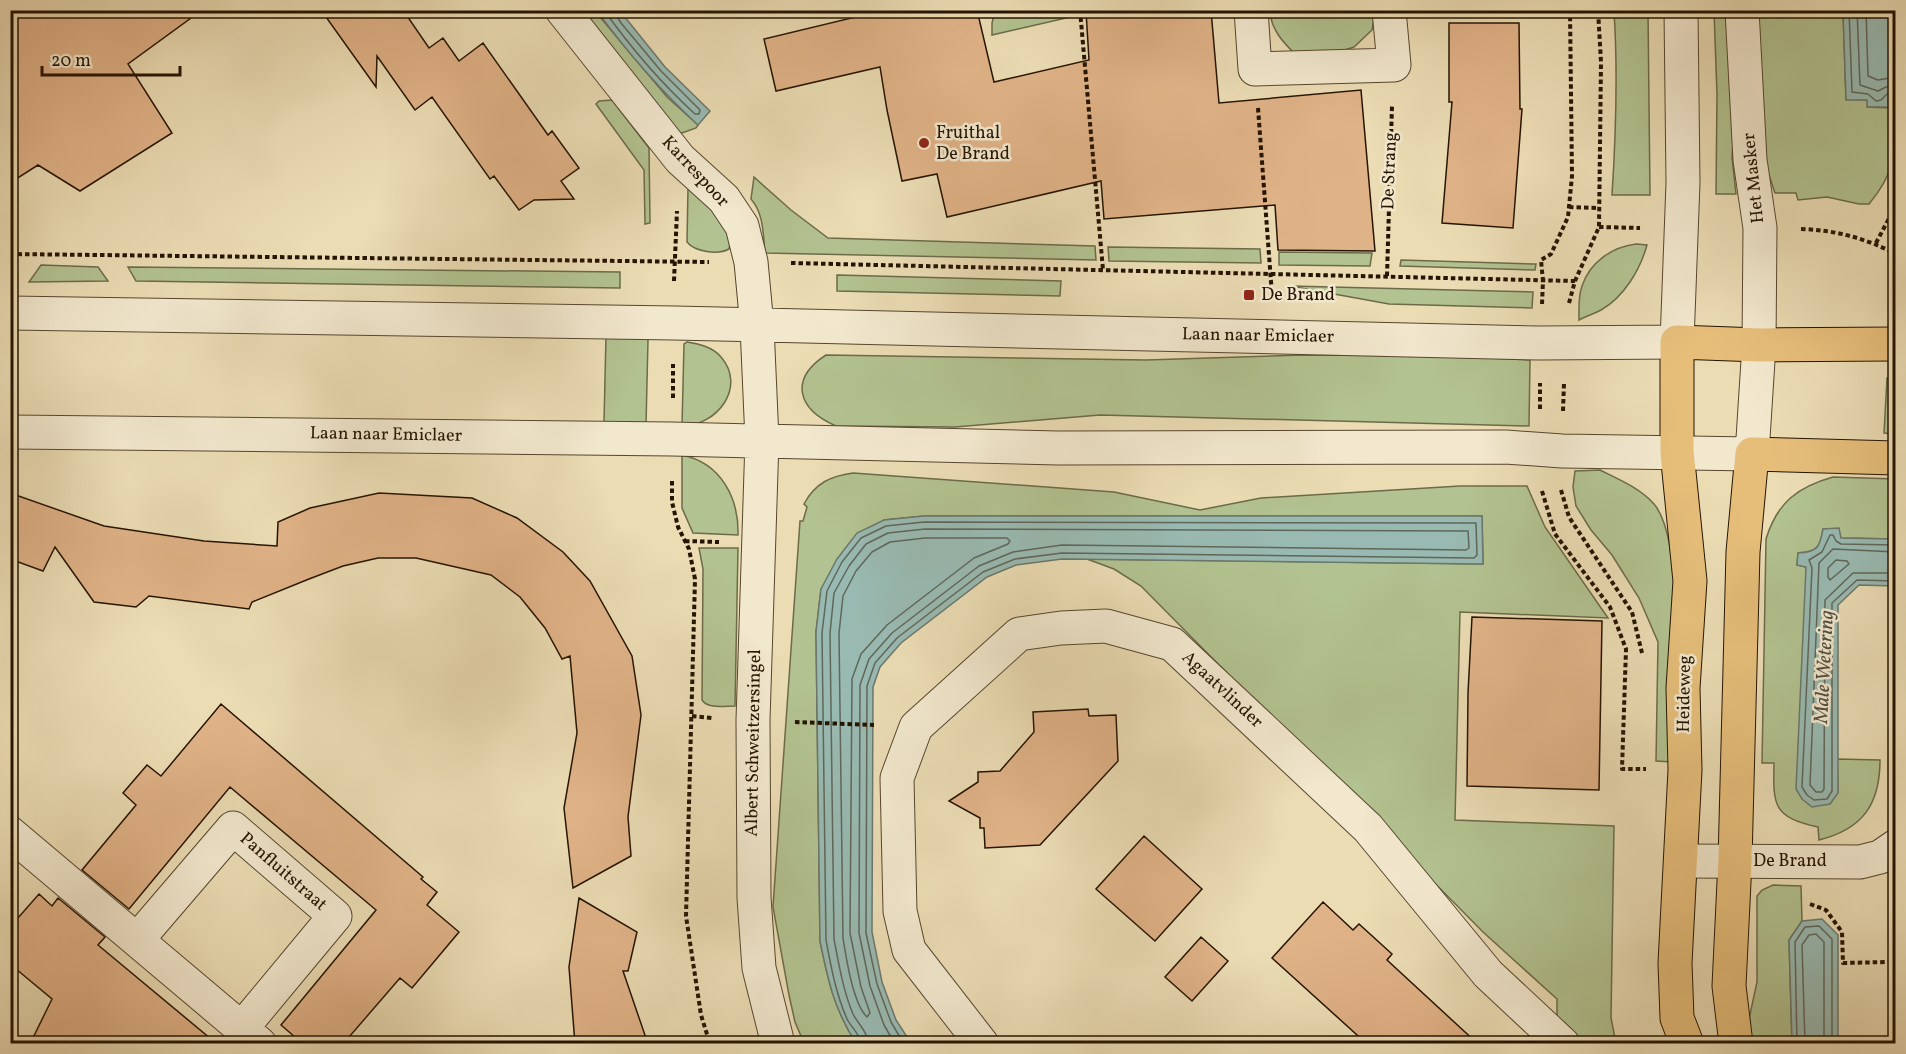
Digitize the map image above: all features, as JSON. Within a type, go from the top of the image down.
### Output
[{"type":"main road","name":"Laan naar Emiclaer","points":[[1677,342],[1760,345],[1896,344]]},
{"type":"main road","name":"Heideweg","points":[[1677,342],[1677,452],[1690,581],[1683,688],[1685,770],[1675,963],[1677,1018],[1687,1044]]},
{"type":"main road","name":"Laan naar Emiclaer","points":[[1752,454],[1896,458]]},
{"type":"main road","points":[[1736,1044],[1729,986],[1736,861],[1743,552],[1752,454]]},
{"type":"street","name":"Karrespoor","points":[[562,10],[680,159],[724,199],[742,226],[751,262],[757,326]]},
{"type":"street","points":[[1251,10],[1255,69],[1394,65],[1389,10]]},
{"type":"street","points":[[1677,342],[1683,228],[1681,10]]},
{"type":"street","name":"Het Masker","points":[[1742,10],[1750,160],[1760,228],[1760,345]]},
{"type":"street","name":"Laan naar Emiclaer","points":[[10,313],[674,322],[757,326],[1566,343],[1677,342]]},
{"type":"street","points":[[757,326],[762,440]]},
{"type":"street","points":[[1752,454],[1760,345]]},
{"type":"street","name":"Laan naar Emiclaer","points":[[10,432],[762,440],[1058,448],[1506,447],[1562,451],[1752,454]]},
{"type":"street","name":"Albert Schweitzersingel","points":[[762,440],[753,720],[754,898],[759,968],[777,1044]]},
{"type":"street","name":"Agaatvlinder","points":[[982,1044],[909,950],[900,910],[897,778],[916,726],[1019,634],[1061,628],[1106,626],[1172,644],[1368,828],[1488,974],[1563,1044]]},
{"type":"street","name":"Panfluitstraat","points":[[10,833],[137,940],[251,1036],[335,916],[233,828],[137,940]]},
{"type":"street","name":"De Brand","points":[[1681,861],[1860,861],[1880,857],[1896,846]]},
{"type":"path","points":[[1080,10],[1103,270]]},
{"type":"path","points":[[1575,281],[1599,227],[1601,62],[1598,10]]},
{"type":"path","name":"De Strang","points":[[1387,276],[1394,65]]},
{"type":"path","points":[[1255,69],[1272,297]]},
{"type":"path","points":[[680,159],[674,262],[672,502],[678,527],[689,549],[695,579],[686,916],[701,1015],[710,1044]]},
{"type":"path","points":[[1896,205],[1876,243],[1896,254]]},
{"type":"path","points":[[1569,207],[1598,208]]},
{"type":"path","points":[[1566,343],[1561,488],[1569,517],[1632,612],[1643,658]]},
{"type":"path","points":[[799,722],[881,725]]},
{"type":"path","points":[[1644,758],[1644,769]]},
{"type":"green space","points":[[583,11],[595,11],[667,97],[698,125],[696,128],[679,134]]},
{"type":"green space","points":[[995,11],[1074,11],[1075,16],[992,35]]},
{"type":"green space","points":[[1270,11],[1375,11],[1372,30],[1354,47],[1329,55],[1294,53],[1275,29]]},
{"type":"green space","points":[[1614,11],[1648,11],[1650,195],[1612,195],[1616,103]]},
{"type":"green space","points":[[1714,11],[1730,11],[1734,131],[1732,157],[1736,194],[1716,194],[1717,94]]},
{"type":"green space","points":[[1757,11],[1843,11],[1846,99],[1867,100],[1868,107],[1889,108],[1889,101],[1895,100],[1895,143],[1891,167],[1879,191],[1869,204],[1827,197],[1798,200],[1796,193],[1775,193],[1767,169]]},
{"type":"green space","points":[[612,100],[649,148],[650,223],[645,224],[644,170],[596,104],[599,101]]},
{"type":"green space","points":[[754,177],[791,210],[828,238],[1095,246],[1096,260],[765,253],[761,218],[751,199]]},
{"type":"green space","points":[[688,188],[723,223],[730,240],[729,249],[707,252],[687,242]]},
{"type":"green space","points":[[1636,244],[1647,245],[1640,264],[1624,290],[1601,310],[1579,320],[1581,290],[1590,270],[1610,252]]},
{"type":"green space","points":[[1108,247],[1260,249],[1261,263],[1109,261]]},
{"type":"green space","points":[[1279,252],[1372,253],[1370,266],[1279,265]]},
{"type":"green space","points":[[1401,260],[1536,264],[1535,270],[1400,266]]},
{"type":"green space","points":[[41,265],[98,267],[108,281],[29,282]]},
{"type":"green space","points":[[128,267],[620,272],[620,288],[136,281]]},
{"type":"green space","points":[[837,275],[1061,281],[1060,296],[837,291]]},
{"type":"green space","points":[[1290,286],[1533,292],[1532,308],[1389,304]]},
{"type":"green space","points":[[606,336],[647,338],[648,340],[646,425],[604,422]]},
{"type":"green space","points":[[687,342],[706,346],[718,354],[728,369],[731,380],[729,392],[717,412],[695,424],[682,426],[684,344]]},
{"type":"green space","points":[[826,355],[1146,360],[1304,355],[1451,356],[1530,360],[1529,426],[1100,415],[955,427],[836,426],[813,411],[802,393],[806,374]]},
{"type":"green space","points":[[1887,378],[1895,379],[1895,434],[1884,433]]},
{"type":"green space","points":[[682,455],[696,459],[707,466],[725,484],[735,508],[738,535],[693,533],[682,508]]},
{"type":"green space","points":[[1600,470],[1628,484],[1648,498],[1654,504],[1664,524],[1671,553],[1675,588],[1676,666],[1672,762],[1656,761],[1658,642],[1639,598],[1612,555],[1591,530],[1576,506],[1573,487],[1575,471]]},
{"type":"green space","points":[[853,473],[1114,492],[1200,510],[1261,498],[1460,486],[1527,486],[1545,527],[1608,618],[1460,612],[1455,820],[1614,826],[1611,1018],[1616,1043],[1583,1043],[1557,1021],[1557,999],[1483,932],[1141,586],[1114,569],[1087,559],[1483,564],[1482,516],[924,516],[884,520],[821,589],[816,632],[820,941],[837,1006],[856,1043],[804,1043],[795,1022],[773,907],[800,521],[803,521],[807,507],[804,504],[813,491],[824,482]]},
{"type":"green space","points":[[1833,477],[1895,479],[1895,539],[1840,538],[1839,529],[1823,529],[1821,540],[1814,550],[1798,553],[1797,565],[1806,567],[1838,793],[1837,759],[1880,760],[1877,790],[1866,812],[1847,829],[1819,840],[1818,827],[1792,819],[1784,814],[1776,800],[1774,790],[1774,763],[1762,763],[1766,539],[1776,516],[1790,498],[1809,486]]},
{"type":"green space","points":[[699,548],[738,548],[735,706],[712,706],[702,700],[703,569]]},
{"type":"green space","points":[[1773,885],[1801,886],[1802,921],[1789,940],[1792,1043],[1753,1043],[1748,1024],[1757,982],[1757,896],[1762,890]]},
{"type":"water","points":[[597,11],[620,11],[665,67],[710,111],[698,125],[644,70]]},
{"type":"water","points":[[1843,11],[1895,11],[1895,100],[1888,100],[1889,107],[1867,107],[1867,100],[1846,100]]},
{"type":"water","points":[[924,516],[1482,516],[1483,564],[1062,559],[1016,565],[987,577],[901,643],[880,667],[873,687],[872,932],[882,982],[896,1020],[911,1043],[856,1043],[837,1006],[820,941],[816,632],[821,589],[837,559],[857,533],[884,520]]},
{"type":"water","name":"Male Wetering","points":[[1839,528],[1841,538],[1895,539],[1895,586],[1859,585],[1838,605],[1838,793],[1830,804],[1812,807],[1802,799],[1796,789],[1806,567],[1797,565],[1798,553],[1814,550],[1821,540],[1823,529]]},
{"type":"water","points":[[1822,919],[1838,935],[1838,1038],[1846,1039],[1846,1043],[1792,1043],[1789,940],[1802,921]]},
{"type":"building","points":[[10,10],[202,10],[128,64],[172,133],[80,191],[38,165],[10,183]]},
{"type":"building","points":[[321,10],[403,10],[429,48],[443,38],[459,61],[483,43],[548,135],[552,131],[579,168],[561,181],[574,199],[534,200],[519,210],[494,176],[490,179],[432,97],[415,110],[377,56],[376,87]]},
{"type":"building","points":[[863,10],[977,10],[994,82],[1089,60],[1086,11],[1211,10],[1219,103],[1361,90],[1375,251],[1278,250],[1275,205],[1104,219],[1101,181],[947,217],[937,174],[902,181],[880,67],[776,91],[764,39],[864,15]]},
{"type":"building","points":[[1449,23],[1519,23],[1520,109],[1522,109],[1513,228],[1442,223],[1452,102],[1449,102]]},
{"type":"building","points":[[10,493],[104,526],[204,541],[277,546],[278,522],[310,508],[379,493],[472,498],[517,518],[563,552],[590,581],[632,656],[641,715],[628,817],[631,856],[573,888],[564,808],[577,733],[570,656],[562,659],[545,628],[520,597],[491,575],[416,558],[378,558],[343,566],[309,579],[252,602],[249,609],[149,596],[136,607],[94,602],[55,547],[43,571],[10,559]]},
{"type":"building","points":[[1472,617],[1602,621],[1599,790],[1467,786]]},
{"type":"building","points":[[221,704],[423,877],[421,879],[437,892],[427,905],[459,932],[412,988],[400,978],[343,1044],[303,1044],[281,1025],[376,910],[230,787],[129,909],[82,870],[136,805],[123,793],[147,765],[161,776]]},
{"type":"building","points":[[1088,709],[1089,716],[1116,715],[1118,761],[1040,845],[985,848],[984,828],[980,828],[980,818],[949,801],[978,782],[978,772],[1000,771],[1034,732],[1033,712]]},
{"type":"building","points":[[1144,836],[1202,889],[1155,941],[1096,889]]},
{"type":"building","points":[[39,894],[52,906],[58,898],[105,937],[98,945],[217,1044],[30,1044],[52,999],[10,964],[10,927]]},
{"type":"building","points":[[579,898],[637,932],[628,971],[623,971],[648,1044],[575,1044],[569,967]]},
{"type":"building","points":[[1323,902],[1353,930],[1359,924],[1392,954],[1387,960],[1478,1044],[1367,1044],[1272,958]]},
{"type":"building","points":[[1201,937],[1228,961],[1192,1001],[1165,977]]},
{"type":"place","name":"Fruithal De Brand","points":[[924,143]]},
{"type":"place","name":"De Brand","points":[[1249,295]]}]
